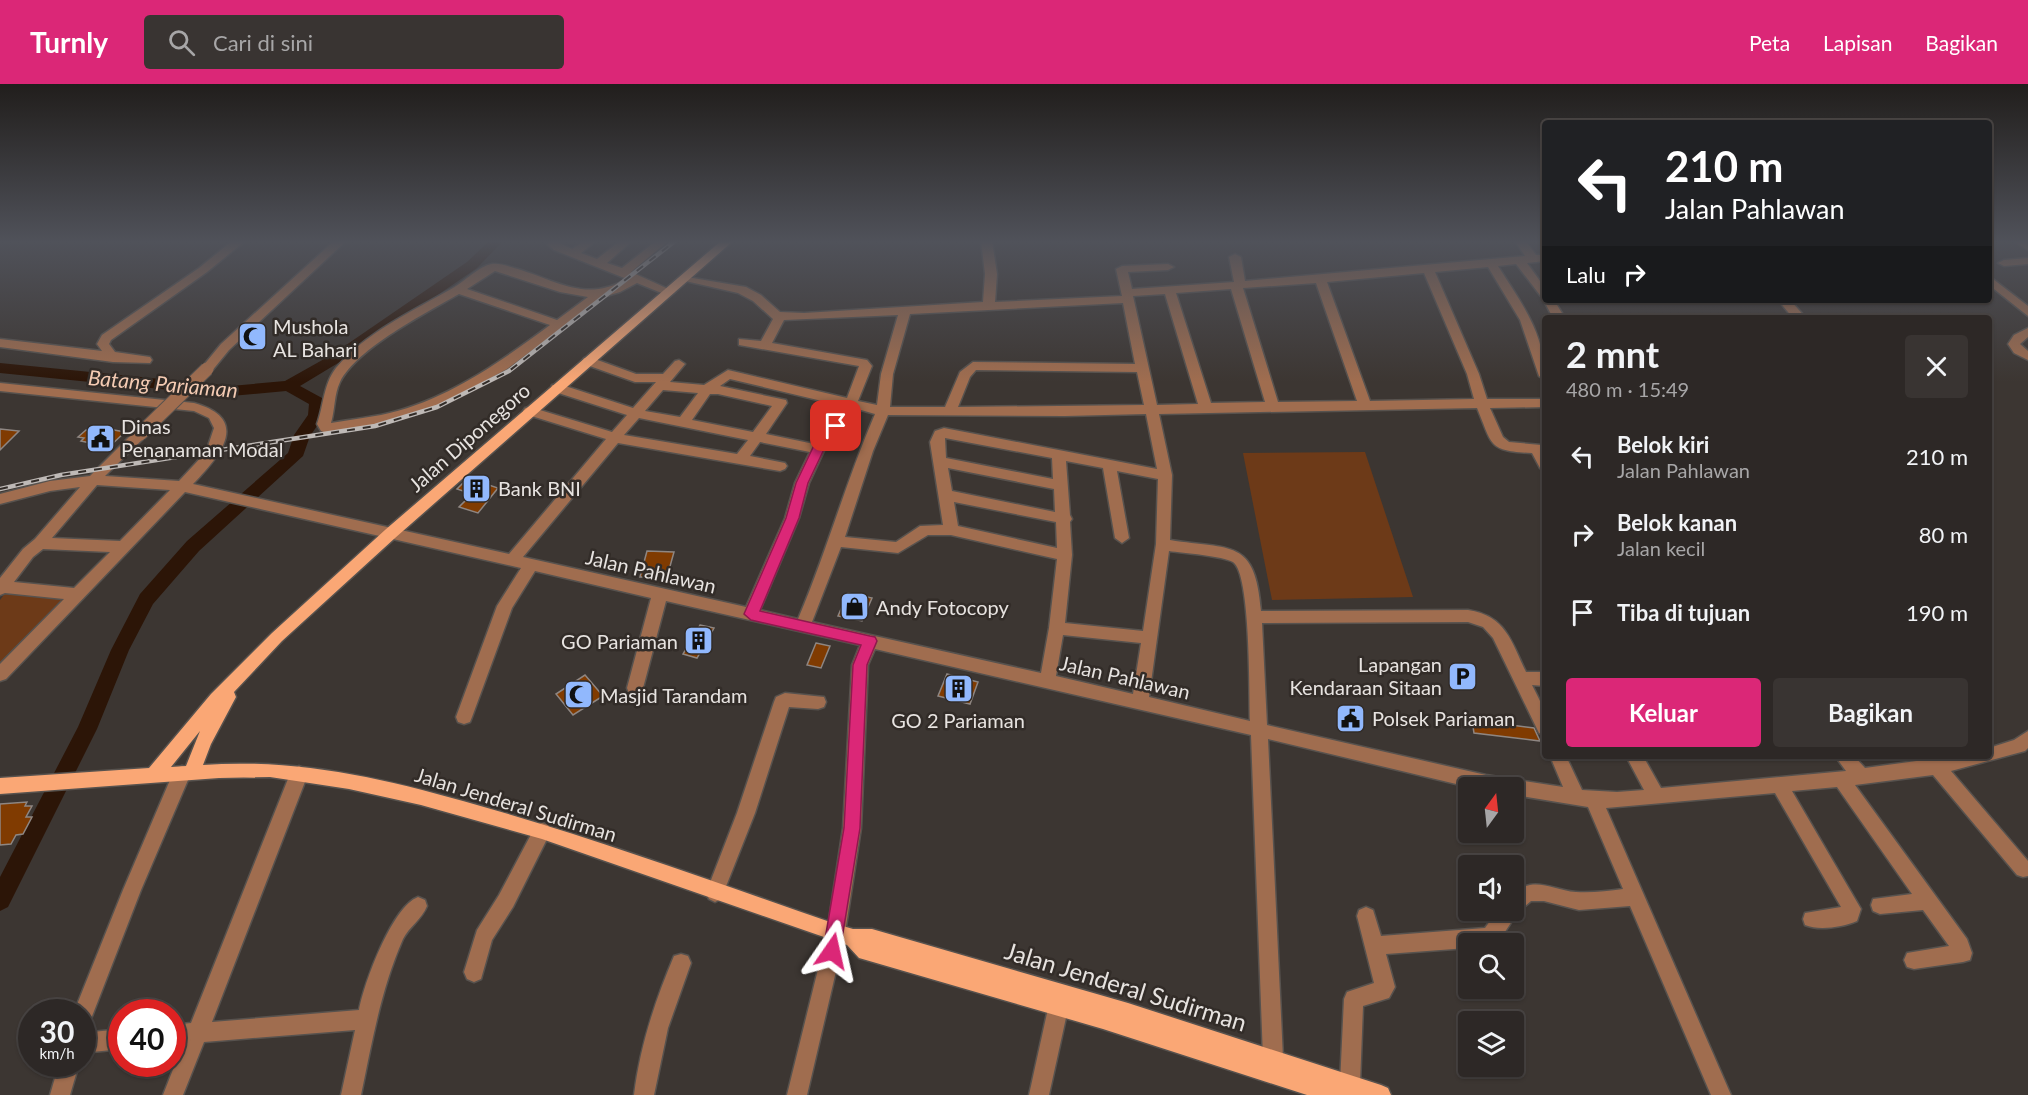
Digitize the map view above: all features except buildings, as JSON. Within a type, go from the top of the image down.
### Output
[{"type":"main road","name":"Jalan Diponegoro","points":[[154,775],[217,699],[277,637],[390,534],[673,288]]},
{"type":"main road","name":"Jalan Diponegoro","points":[[187,772],[244,671]]},
{"type":"main road","name":"Jalan Jenderal Sudirman","points":[[0,786],[187,772],[270,771],[349,781],[421,797],[542,831],[844,936],[866,951],[1060,999],[1273,1058],[1343,1090]]},
{"type":"main road","name":"Jalan Jenderal Sudirman","points":[[1060,999],[1273,1072],[1343,1090],[1381,1095]]},
{"type":"street","points":[[72,353],[103,342],[109,335],[177,288]]},
{"type":"street","points":[[1,588],[28,553],[40,543],[94,480],[207,369],[225,347],[289,288]]},
{"type":"street","points":[[461,288],[396,327],[347,363],[332,384],[329,411],[324,424],[326,428],[384,419],[439,400],[503,366],[597,296]]},
{"type":"street","points":[[562,288],[584,295],[597,296],[622,288]]},
{"type":"street","points":[[659,288],[669,292]]},
{"type":"street","points":[[733,288],[746,291],[780,317],[988,306],[1202,288]]},
{"type":"street","points":[[988,306],[990,288]]},
{"type":"street","points":[[1126,288],[1165,475],[1163,544],[1140,702]]},
{"type":"street","points":[[1239,288],[1273,406]]},
{"type":"street","points":[[1323,288],[1365,405]]},
{"type":"street","points":[[1437,288],[1473,374],[1482,404],[1501,444],[1514,448],[1535,447],[1542,460]]},
{"type":"street","points":[[1506,288],[1526,320],[1542,367]]},
{"type":"street","points":[[2000,288],[2028,312]]},
{"type":"street","points":[[458,290],[558,324]]},
{"type":"street","points":[[1170,291],[1206,408]]},
{"type":"street","points":[[1787,303],[1797,315]]},
{"type":"street","points":[[802,626],[826,571],[869,444],[884,411],[887,374],[905,310]]},
{"type":"street","points":[[764,346],[780,317]]},
{"type":"street","points":[[2028,332],[2018,338],[2014,344],[2018,350],[2028,356]]},
{"type":"street","points":[[103,342],[113,358]]},
{"type":"street","points":[[742,342],[863,363],[866,366],[851,403],[834,430],[823,439],[802,483],[792,518],[751,614]]},
{"type":"street","points":[[0,343],[113,358],[146,360]]},
{"type":"street","points":[[588,361],[635,378],[738,393],[781,403],[741,459]]},
{"type":"street","points":[[512,561],[573,485],[679,364]]},
{"type":"street","points":[[950,412],[964,375],[973,366],[1142,368]]},
{"type":"street","points":[[683,423],[707,389],[725,375],[732,374],[884,411],[1152,410],[1273,406],[1542,403]]},
{"type":"street","points":[[0,387],[209,410],[218,417],[220,428],[217,444],[205,463],[0,674]]},
{"type":"street","points":[[557,388],[635,413],[818,449]]},
{"type":"street","points":[[530,411],[616,438],[780,466]]},
{"type":"street","points":[[951,531],[937,442],[939,436],[944,433],[1165,475]]},
{"type":"street","points":[[1047,681],[1057,628],[1065,555],[1065,519],[1059,456]]},
{"type":"street","points":[[940,462],[1060,485]]},
{"type":"street","points":[[1109,464],[1122,538]]},
{"type":"street","name":"Jalan Pahlawan","points":[[0,499],[50,486],[94,480],[181,486],[1140,702],[1486,783],[1585,798],[1657,797],[1780,786],[1937,767],[1974,759]]},
{"type":"street","points":[[945,495],[1065,519]]},
{"type":"street","points":[[835,541],[901,548],[925,530],[951,531],[1065,555]]},
{"type":"street","points":[[40,543],[122,547]]},
{"type":"street","points":[[1163,544],[1230,554],[1240,558],[1246,570],[1254,617],[1273,1058]]},
{"type":"street","points":[[464,717],[505,606],[531,565]]},
{"type":"street","points":[[1,588],[76,594]]},
{"type":"street","points":[[635,688],[660,594]]},
{"type":"street","points":[[1254,617],[1475,617],[1486,620],[1499,632],[1542,721]]},
{"type":"street","points":[[1057,628],[1149,638]]},
{"type":"street","points":[[797,1095],[844,936],[860,665],[870,641]]},
{"type":"street","points":[[1523,678],[1542,679]]},
{"type":"street","points":[[715,893],[746,813],[782,702],[785,700],[818,702]]},
{"type":"street","name":"Jalan Pahlawan","points":[[1992,754],[2027,741]]},
{"type":"street","points":[[1560,759],[1585,798],[1636,897],[1721,1095]]},
{"type":"street","points":[[1636,759],[1657,797]]},
{"type":"street","points":[[1846,759],[1861,776]]},
{"type":"street","points":[[1937,767],[2023,869]]},
{"type":"street","points":[[89,999],[132,890],[187,772]]},
{"type":"street","points":[[173,1095],[299,774]]},
{"type":"street","points":[[1840,779],[1963,952],[1914,960]]},
{"type":"street","points":[[1780,786],[1852,909],[1850,915],[1812,919]]},
{"type":"street","points":[[474,972],[484,936],[506,901],[542,831]]},
{"type":"street","points":[[1524,894],[1531,892],[1552,893],[1580,901],[1636,897]]},
{"type":"street","points":[[1880,905],[1927,901]]},
{"type":"street","points":[[351,1095],[370,1002],[397,931],[418,906]]},
{"type":"street","points":[[1343,1090],[1354,999],[1382,991],[1385,987],[1366,916]]},
{"type":"street","points":[[1375,946],[1490,937],[1502,921]]},
{"type":"street","points":[[644,1095],[656,1031],[681,963]]},
{"type":"street","points":[[1039,1095],[1060,999]]},
{"type":"street","points":[[186,1034],[367,1019]]},
{"type":"street","points":[[60,1095],[65,1077]]},
{"type":"shaded area","points":[[1365,452],[1413,597],[1272,600],[1243,453]]},
{"type":"shaded area","points":[[6,592],[70,596],[0,667],[0,600]]},
{"type":"waterway","name":"Batang Pariaman","points":[[288,386],[338,357],[438,288]]},
{"type":"waterway","name":"Batang Pariaman","points":[[0,368],[231,391],[288,386]]},
{"type":"waterway","points":[[0,900],[87,729],[120,650],[146,599],[193,546],[295,456],[302,435],[316,416],[317,402],[288,386]]},
{"type":"railway","points":[[0,489],[61,475],[375,426],[437,407],[509,371],[615,288]]},
{"type":"place","name":"Mushola AL Bahari","points":[[252,337]]},
{"type":"place","name":"Dinas Penanaman Modal","points":[[100,438]]},
{"type":"place","name":"Bank BNI","points":[[477,488]]},
{"type":"place","name":"Andy Fotocopy","points":[[855,607]]},
{"type":"place","name":"GO Pariaman","points":[[699,641]]},
{"type":"place","name":"Lapangan Kendaraan Sitaan","points":[[1463,676]]},
{"type":"place","name":"GO 2 Pariaman","points":[[958,689]]},
{"type":"place","name":"Masjid Tarandam","points":[[579,695]]},
{"type":"place","name":"Polsek Pariaman","points":[[1351,718]]},
{"type":"route","points":[[832,951],[852,828],[860,665],[870,641],[751,614],[792,518],[802,483],[823,439],[836,426]]}]
